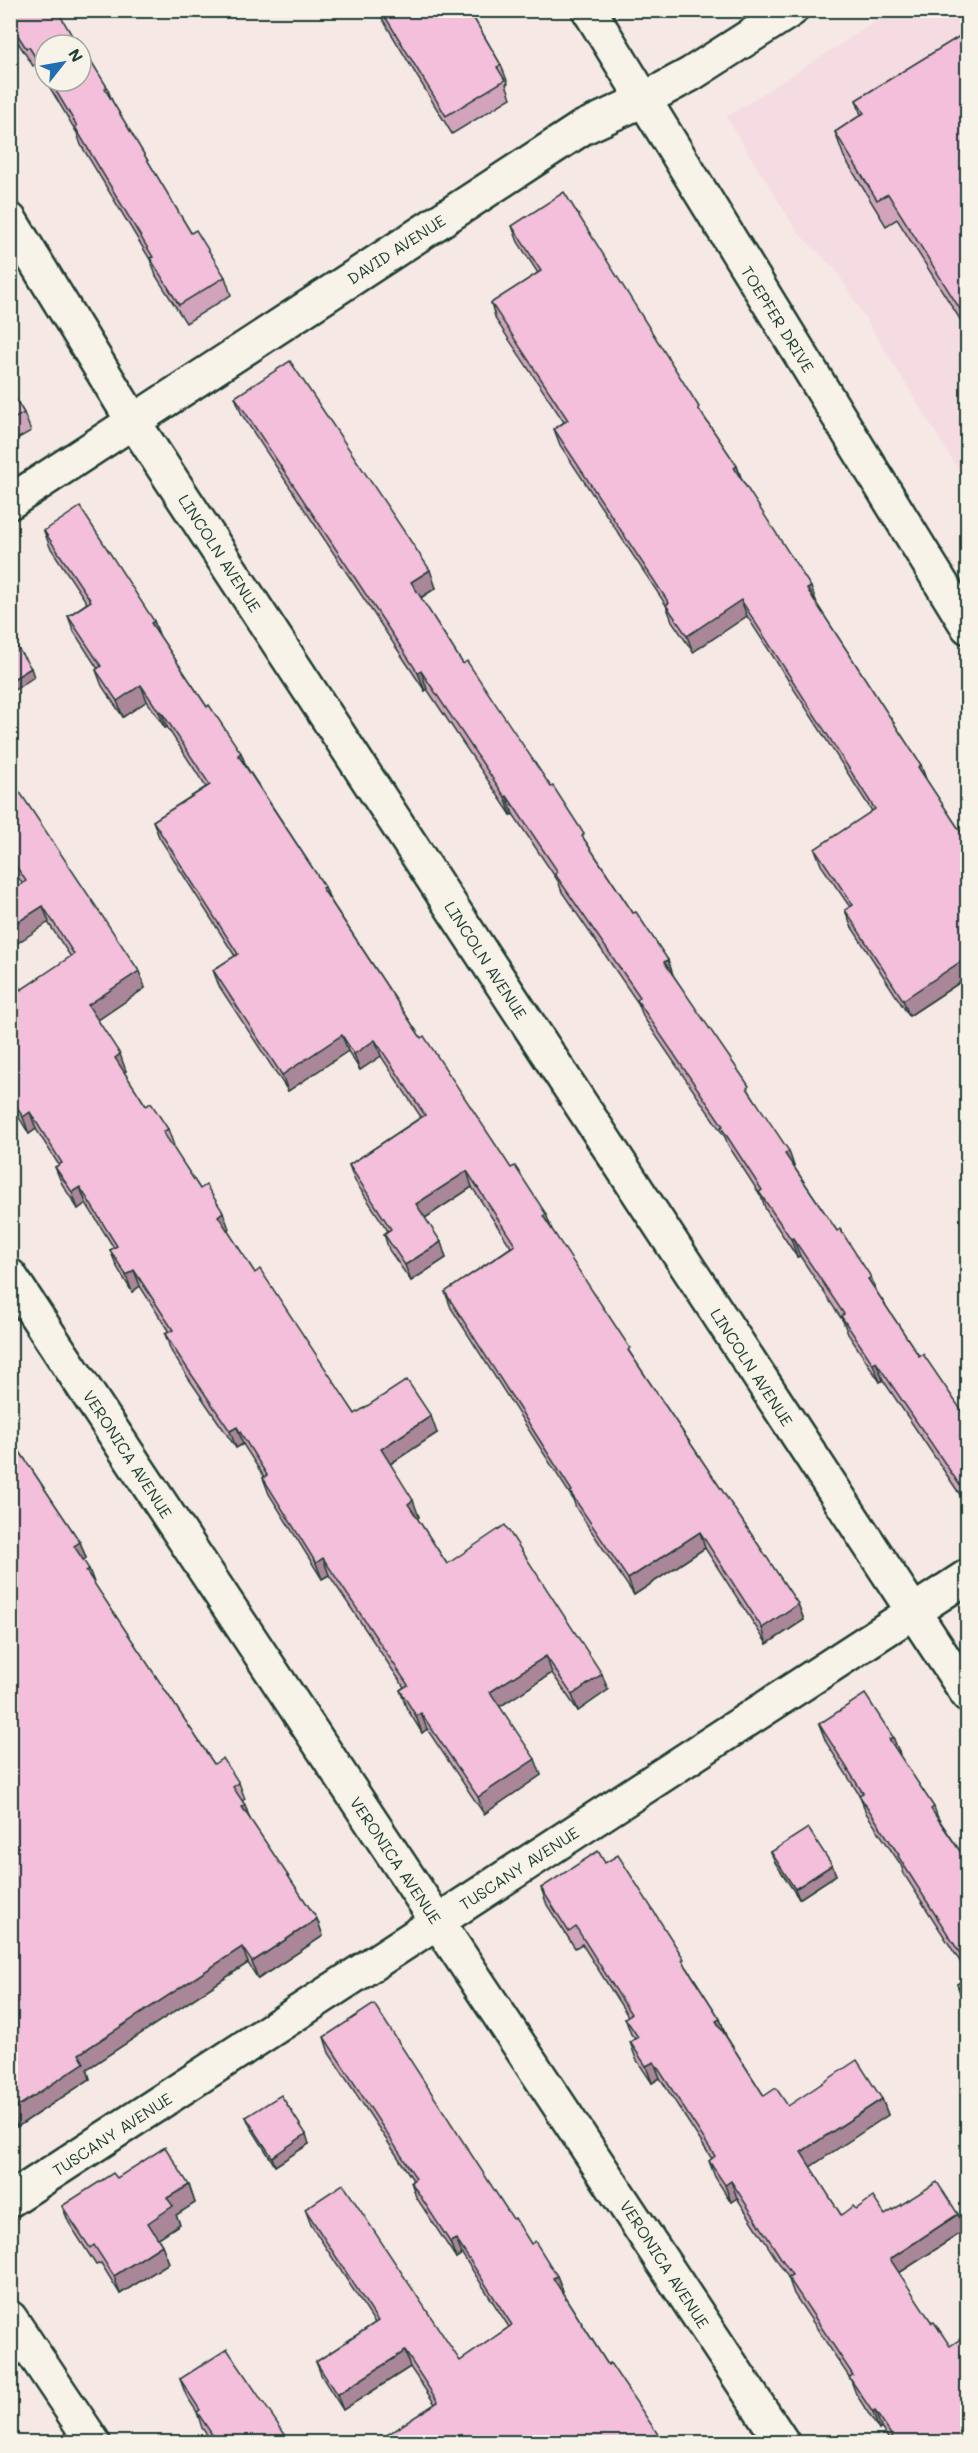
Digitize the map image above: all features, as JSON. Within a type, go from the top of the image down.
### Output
[{"type":"street","name":"TOEPFER DRIVE","points":[[589,10],[968,627]]},
{"type":"street","name":"DAVID AVENUE","points":[[10,502],[582,128],[643,100],[691,74],[791,10]]},
{"type":"street","name":"LINCOLN AVENUE","points":[[10,220],[133,421],[968,1695]]},
{"type":"street","name":"VERONICA AVENUE","points":[[10,1276],[782,2442]]},
{"type":"street","name":"TUSCANY AVENUE","points":[[10,2200],[968,1576]]},
{"type":"street","points":[[10,2318],[93,2442]]},
{"type":"shaded area","points":[[892,11],[967,11],[967,484],[835,269],[798,233],[726,117]]},
{"type":"building","points":[[10,10],[57,10],[70,33],[33,33],[33,54],[29,47],[26,48],[10,23]]},
{"type":"building","points":[[381,10],[469,10],[501,65],[497,67],[505,80],[446,116]]},
{"type":"building","points":[[968,31],[968,322],[888,194],[877,200],[835,132],[864,113],[856,100]]},
{"type":"building","points":[[93,64],[107,87],[105,89],[191,233],[196,230],[225,277],[179,305],[75,127],[77,126],[57,93],[93,93]]},
{"type":"building","points":[[564,192],[698,408],[737,466],[734,468],[811,587],[807,589],[921,765],[918,767],[968,843],[968,967],[963,960],[903,1000],[845,910],[853,905],[815,849],[875,809],[741,600],[687,636],[666,605],[669,603],[554,429],[568,420],[491,303],[541,271],[512,226]]},
{"type":"building","points":[[290,361],[430,570],[411,582],[463,664],[467,661],[551,787],[553,786],[584,834],[582,836],[633,913],[636,912],[668,960],[664,962],[749,1086],[747,1088],[789,1151],[785,1154],[837,1231],[840,1229],[871,1277],[868,1279],[919,1356],[923,1354],[968,1420],[968,1483],[961,1487],[876,1362],[873,1364],[841,1316],[844,1314],[759,1192],[762,1190],[721,1127],[723,1126],[637,1000],[640,997],[555,874],[558,872],[421,671],[418,673],[235,397]]},
{"type":"building","points":[[10,390],[24,413],[10,421]]},
{"type":"building","points":[[80,507],[154,621],[151,623],[241,753],[238,755],[325,887],[322,888],[421,1038],[424,1036],[511,1168],[515,1166],[546,1214],[543,1216],[630,1348],[628,1350],[798,1604],[762,1628],[700,1532],[628,1579],[570,1492],[572,1491],[445,1292],[515,1245],[467,1171],[416,1204],[441,1242],[405,1265],[384,1234],[391,1229],[349,1165],[425,1115],[375,1040],[354,1054],[342,1035],[282,1075],[213,970],[238,954],[153,821],[210,785],[141,685],[117,701],[96,670],[101,666],[68,616],[91,601],[44,531]]},
{"type":"building","points":[[13,641],[31,668],[10,681],[10,643]]},
{"type":"building","points":[[17,788],[139,971],[88,1005],[120,1054],[115,1058],[146,1106],[151,1103],[168,1129],[163,1132],[200,1189],[206,1185],[223,1212],[218,1216],[255,1273],[260,1269],[355,1414],[407,1380],[431,1416],[381,1449],[413,1500],[408,1504],[447,1564],[505,1525],[602,1674],[572,1695],[546,1656],[490,1692],[535,1759],[478,1797],[421,1713],[416,1716],[400,1690],[408,1685],[323,1558],[316,1563],[263,1478],[267,1475],[237,1427],[230,1431],[181,1359],[165,1334],[173,1330],[134,1270],[126,1275],[110,1250],[117,1246],[80,1187],[72,1192],[55,1167],[62,1163],[30,1112],[23,1117],[10,1097],[10,1090],[14,1088],[10,1083],[10,973],[21,990],[74,954],[43,906],[10,927],[10,892],[26,881],[10,857],[10,792]]},
{"type":"building","points":[[10,1437],[80,1542],[74,1546],[89,1569],[86,1571],[214,1764],[223,1758],[239,1783],[233,1787],[245,1805],[242,1807],[317,1919],[252,1962],[242,1947],[79,2054],[84,2063],[11,2111]]},
{"type":"building","points":[[865,1694],[893,1737],[889,1739],[934,1807],[931,1809],[968,1863],[968,1966],[859,1795],[863,1793],[819,1724]]},
{"type":"building","points":[[808,1828],[832,1865],[795,1889],[771,1852]]},
{"type":"building","points":[[598,1851],[605,1863],[618,1855],[684,1959],[682,1960],[720,2019],[716,2021],[764,2096],[776,2088],[788,2106],[857,2060],[882,2099],[801,2152],[841,2215],[853,2206],[856,2209],[873,2197],[885,2215],[937,2182],[958,2214],[890,2259],[950,2346],[968,2334],[968,2442],[896,2442],[849,2377],[853,2375],[788,2277],[792,2275],[731,2181],[725,2185],[709,2161],[715,2156],[654,2062],[646,2066],[630,2042],[638,2037],[625,2018],[631,2014],[576,1927],[569,1932],[541,1888]]},
{"type":"building","points":[[968,1977],[968,2001],[957,1984]]},
{"type":"building","points":[[374,2004],[513,2219],[515,2218],[531,2244],[535,2241],[557,2276],[553,2278],[608,2365],[610,2363],[663,2442],[376,2442],[438,2402],[405,2351],[337,2395],[316,2362],[378,2321],[305,2209],[343,2184],[460,2361],[512,2325],[456,2239],[450,2242],[411,2182],[416,2178],[324,2037]]},
{"type":"building","points":[[281,2095],[306,2134],[272,2157],[246,2117]]},
{"type":"building","points":[[165,2147],[189,2185],[167,2198],[173,2206],[148,2223],[162,2245],[114,2276],[94,2245],[90,2248],[62,2206],[113,2173],[117,2178]]},
{"type":"building","points":[[227,2349],[290,2442],[217,2442],[197,2412],[200,2410],[180,2379]]}]
